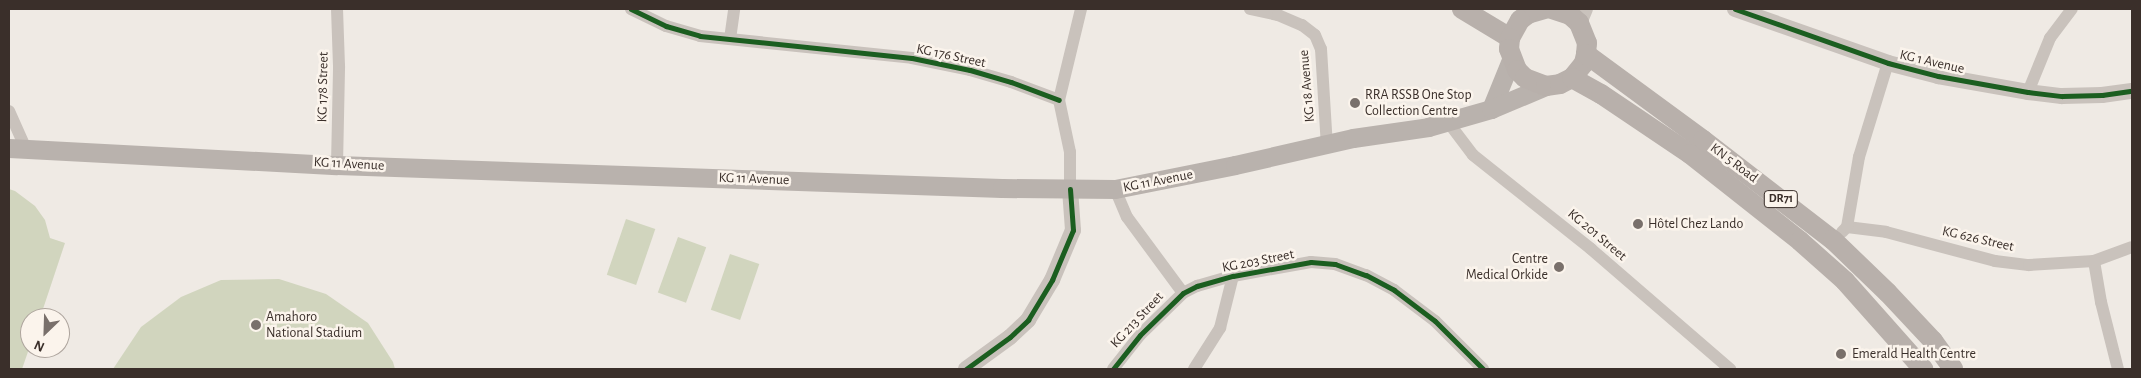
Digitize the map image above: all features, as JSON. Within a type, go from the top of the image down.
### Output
[{"type":"main road","points":[[1462,9],[1510,38]]},
{"type":"main road","points":[[1491,109],[1511,60],[1510,38],[1514,28],[1536,10],[1582,16],[1587,43],[1586,54],[1584,63],[1572,78],[1560,84],[1546,86],[1525,78],[1511,60]]},
{"type":"main road","name":"KN 5 Road","points":[[1586,54],[1704,140],[1840,234],[1953,369]]},
{"type":"main road","name":"KN 5 Road","points":[[1572,78],[1601,94],[1690,154],[1800,241],[1845,281],[1922,369]]},
{"type":"main road","name":"KG 11 Avenue","points":[[17,149],[337,164],[1115,189],[1327,146],[1353,138],[1389,134],[1448,122],[1491,109],[1546,86]]},
{"type":"street","name":"KG 178 Street","points":[[337,9],[339,66],[337,164]]},
{"type":"street","name":"KG 176 Street","points":[[631,9],[666,26],[700,36],[824,51],[912,58],[970,70],[1011,82],[1059,100]]},
{"type":"street","points":[[730,39],[734,9]]},
{"type":"street","points":[[966,369],[1010,337],[1028,320],[1052,280],[1073,230],[1070,152],[1059,100],[1081,9]]},
{"type":"street","name":"KG 18 Avenue","points":[[1250,9],[1278,16],[1302,25],[1315,35],[1321,49],[1327,146]]},
{"type":"street","name":"KG 1 Avenue","points":[[1735,9],[1888,62],[1938,76],[2028,92],[2082,95],[2132,90]]},
{"type":"street","points":[[2028,92],[2050,38],[2068,10]]},
{"type":"street","points":[[1840,234],[1859,157],[1888,62]]},
{"type":"street","points":[[9,111],[17,149]]},
{"type":"street","name":"KG 201 Street","points":[[1448,122],[1473,155],[1591,249],[1730,369]]},
{"type":"street","points":[[1115,189],[1127,217],[1184,293]]},
{"type":"street","name":"KG 626 Street","points":[[1840,234],[1886,232],[1995,261],[2029,264],[2094,261],[2132,247]]},
{"type":"street","points":[[2094,261],[2100,302],[2118,369]]},
{"type":"street","name":"KG 203 Street","points":[[1184,293],[1197,286],[1234,276],[1311,262],[1334,264],[1366,276],[1394,290],[1435,321],[1483,369]]},
{"type":"street","points":[[1194,369],[1220,328],[1234,276]]},
{"type":"street","name":"KG 213 Street","points":[[1113,369],[1140,335],[1184,293]]},
{"type":"green space","points":[[9,189],[15,191],[35,206],[45,220],[50,238],[65,243],[43,308],[20,308],[20,358],[26,358],[22,369],[9,369]]},
{"type":"green space","points":[[626,219],[655,229],[636,285],[607,275]]},
{"type":"green space","points":[[678,237],[706,247],[686,303],[658,292]]},
{"type":"green space","points":[[730,254],[759,264],[740,320],[711,310]]},
{"type":"green space","name":"Amahoro National Stadium","points":[[279,279],[326,294],[368,323],[393,362],[395,369],[113,369],[141,327],[181,297],[221,280]]},
{"type":"cycle path","points":[[631,9],[666,26],[700,36],[912,58],[970,70],[1011,82],[1059,100]]},
{"type":"cycle path","points":[[1735,9],[1888,63],[1938,76],[2062,96],[2102,95],[2132,91]]},
{"type":"cycle path","points":[[966,369],[1010,337],[1028,320],[1052,280],[1073,230],[1070,189]]},
{"type":"cycle path","points":[[1113,369],[1140,335],[1183,293],[1197,286],[1233,276],[1311,262],[1335,264],[1366,275],[1394,290],[1435,321],[1483,369]]},
{"type":"place","name":"RRA RSSB One Stop Collection Centre","points":[[1355,103]]},
{"type":"place","name":"Hôtel Chez Lando","points":[[1638,224]]},
{"type":"place","name":"Centre Medical Orkide","points":[[1559,267]]},
{"type":"place","name":"Amahoro National Stadium","points":[[256,325]]},
{"type":"place","name":"Emerald Health Centre","points":[[1841,354]]}]
